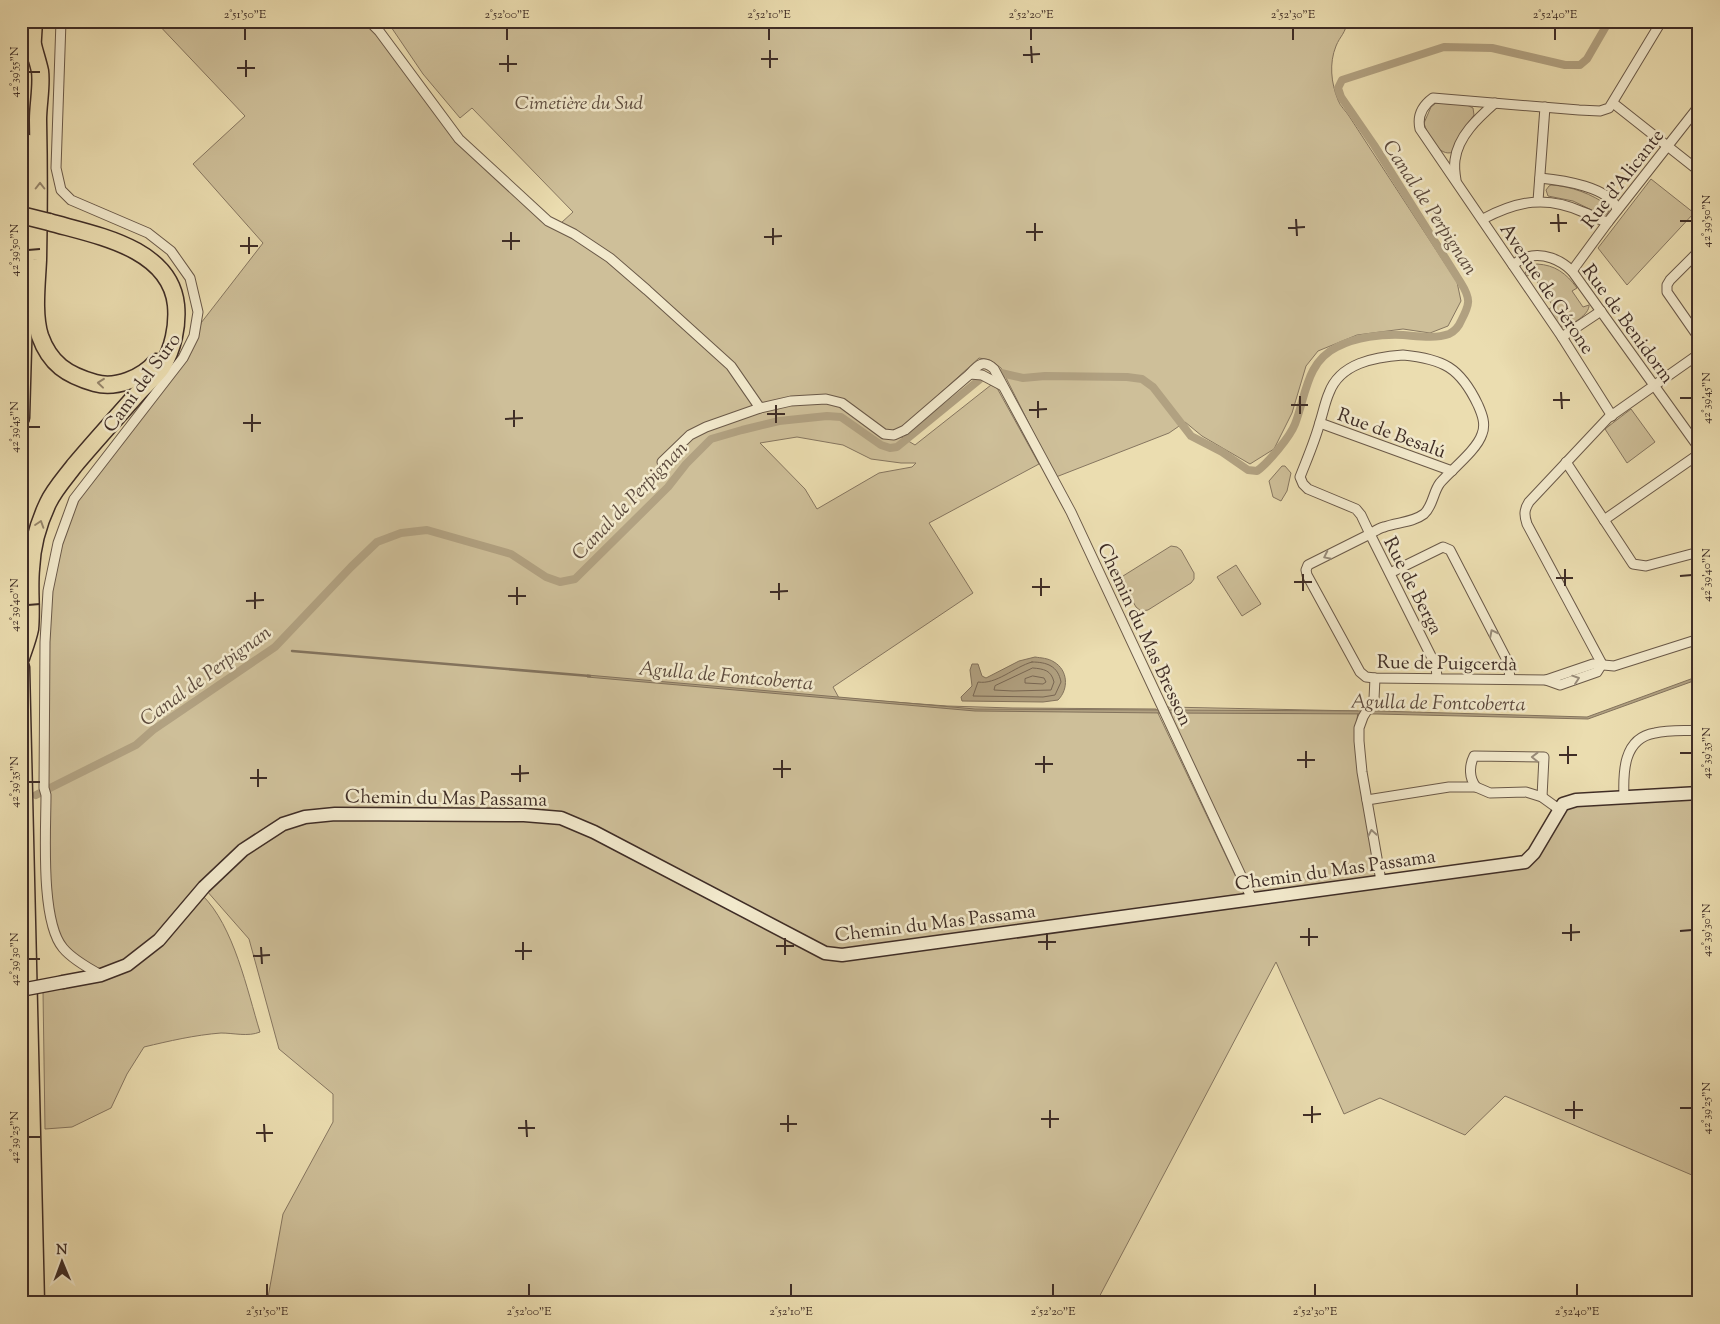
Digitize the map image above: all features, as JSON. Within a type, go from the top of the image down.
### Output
[{"type":"highway","points":[[21,418],[34,21]]},
{"type":"highway","points":[[33,45],[40,72],[38,116],[40,189],[36,309],[40,335],[50,355],[58,365],[74,377],[99,384],[117,384],[134,379],[153,366],[171,346]]},
{"type":"highway","points":[[21,215],[99,236],[127,246],[144,255],[158,267],[170,284],[175,299],[176,327],[171,346],[162,367],[83,456],[48,502],[39,523],[34,542],[31,568],[30,630],[21,658]]},
{"type":"highway","points":[[21,667],[36,1303]]},
{"type":"street","name":"Cami del Suro","points":[[61,21],[56,168],[61,190],[71,200],[148,233],[171,251],[190,278],[198,312],[194,336],[183,358],[74,499],[58,543],[48,591],[45,642],[45,791],[47,890],[50,920],[62,947],[100,975]]},
{"type":"street","points":[[368,21],[379,31],[460,139],[548,220],[574,234],[610,258],[648,290],[731,366],[760,408]]},
{"type":"street","points":[[1694,21],[1659,22],[1613,103],[1699,171]]},
{"type":"street","name":"Avenue de Gérone","points":[[1612,416],[1562,337],[1420,129],[1419,116],[1426,103],[1433,98],[1600,111],[1609,108],[1613,103]]},
{"type":"street","points":[[1456,181],[1455,160],[1461,142],[1473,124],[1495,103]]},
{"type":"street","points":[[1538,201],[1546,107]]},
{"type":"street","name":"Rue d'Alicante","points":[[1572,271],[1617,210],[1698,110]]},
{"type":"street","points":[[1540,178],[1575,183],[1593,189],[1611,199],[1616,204],[1617,210]]},
{"type":"street","points":[[1483,219],[1512,206],[1538,201],[1557,203],[1608,222]]},
{"type":"street","points":[[1699,251],[1670,280],[1667,285],[1667,292],[1699,338]]},
{"type":"street","name":"Rue de Benidorm","points":[[1513,265],[1527,256],[1555,258],[1566,265],[1699,448]]},
{"type":"street","points":[[1562,337],[1601,311]]},
{"type":"street","points":[[1699,354],[1612,416],[1529,502],[1524,515],[1527,524],[1602,664],[1614,666],[1699,639]]},
{"type":"street","name":"Rue de Berga","points":[[1370,534],[1385,526],[1407,522],[1424,514],[1438,485],[1478,442],[1484,427],[1483,417],[1466,384],[1458,374],[1442,363],[1427,357],[1403,355],[1381,357],[1359,364],[1343,373],[1329,392],[1300,477],[1308,489],[1356,509],[1361,515],[1370,534],[1436,666],[1438,678]]},
{"type":"street","name":"Chemin du Mas Bresson","points":[[662,462],[690,435],[706,427],[760,408],[791,401],[826,399],[842,403],[884,434],[894,435],[905,430],[978,365],[984,363],[990,365],[1004,386],[1071,512],[1252,900]]},
{"type":"street","name":"Rue de Besalú","points":[[1320,423],[1452,471]]},
{"type":"street","points":[[1604,520],[1699,454]]},
{"type":"street","points":[[1566,462],[1633,564],[1646,566],[1699,552]]},
{"type":"street","name":"Rue de Puigcerdà","points":[[1370,534],[1308,565],[1306,570],[1306,575],[1360,672],[1366,677],[1510,678],[1546,680],[1560,685],[1596,672],[1602,664]]},
{"type":"street","points":[[1390,573],[1443,547],[1450,550],[1508,662],[1510,678]]},
{"type":"street","points":[[1375,678],[1374,699],[1359,728],[1359,741],[1362,772],[1381,881]]},
{"type":"street","points":[[1624,797],[1625,760],[1633,747],[1641,739],[1653,733],[1699,730]]},
{"type":"street","points":[[1476,787],[1472,782],[1470,771],[1471,761],[1474,756],[1544,757],[1542,797]]},
{"type":"street","points":[[1367,800],[1448,787],[1476,787],[1490,792],[1526,792],[1542,797],[1560,810],[1563,804],[1576,800],[1699,793]]},
{"type":"street","name":"Chemin du Mas Passama","points":[[21,990],[100,975],[127,965],[159,940],[204,887],[243,850],[283,824],[305,816],[335,814],[524,814],[561,818],[594,832],[825,953],[842,955],[1524,862],[1534,853],[1560,810]]},
{"type":"green space","points":[[155,21],[364,21],[376,33],[457,141],[572,237],[608,261],[645,293],[728,369],[759,412],[791,405],[825,402],[841,406],[883,437],[900,436],[915,445],[991,385],[997,388],[1039,464],[929,523],[973,593],[833,687],[839,698],[947,706],[1156,709],[1245,896],[842,951],[826,949],[562,814],[281,820],[156,937],[125,961],[99,971],[69,950],[59,933],[51,896],[49,851],[50,794],[47,787],[49,643],[52,591],[61,544],[77,500],[198,337],[201,323],[263,243],[193,164],[245,116]],"holes":[[[797,437],[843,445],[871,459],[916,463],[912,467],[879,473],[817,509],[805,489],[760,443]]]},
{"type":"green space","name":"Cimetière du Sud","points":[[387,21],[1347,21],[1332,59],[1332,80],[1338,100],[1457,282],[1461,301],[1448,326],[1430,333],[1403,329],[1357,335],[1318,351],[1306,366],[1292,413],[1274,449],[1250,464],[1202,436],[1185,422],[1169,433],[1056,477],[1001,368],[990,360],[979,358],[903,427],[893,432],[885,430],[844,400],[762,404],[733,364],[561,223],[573,212],[472,108],[460,118],[423,74]]},
{"type":"green space","points":[[1436,103],[1467,105],[1473,108],[1474,115],[1461,133],[1453,152],[1443,152],[1434,144],[1424,123],[1431,107]]},
{"type":"green space","points":[[1651,179],[1694,213],[1627,285],[1598,248]]},
{"type":"green space","points":[[1551,185],[1566,187],[1588,194],[1608,206],[1609,211],[1607,214],[1602,215],[1573,201],[1548,196],[1546,190]]},
{"type":"green space","points":[[1537,264],[1555,268],[1569,278],[1577,288],[1572,291],[1583,307],[1589,305],[1586,312],[1575,322],[1562,327],[1559,325],[1549,309],[1553,306],[1532,274],[1527,276],[1525,274],[1527,267]]},
{"type":"green space","points":[[1631,409],[1655,442],[1627,463],[1605,429]]},
{"type":"green space","points":[[1282,466],[1285,466],[1291,473],[1287,491],[1281,501],[1273,497],[1269,481]]},
{"type":"green space","points":[[1171,546],[1181,550],[1194,573],[1194,579],[1191,583],[1148,610],[1141,611],[1136,607],[1121,581],[1123,576]]},
{"type":"green space","points":[[1236,565],[1261,604],[1242,616],[1217,577]]},
{"type":"green space","points":[[1167,707],[1358,711],[1356,728],[1376,877],[1254,895]]},
{"type":"green space","points":[[1699,796],[1699,1178],[1505,1096],[1465,1135],[1380,1098],[1344,1114],[1276,962],[1096,1303],[267,1303],[283,1214],[333,1122],[333,1094],[279,1049],[249,939],[206,890],[252,849],[277,833],[306,820],[524,819],[560,822],[593,836],[824,957],[1526,866],[1563,813],[1571,806]]},
{"type":"green space","points":[[202,895],[213,908],[231,941],[260,1032],[251,1034],[221,1033],[202,1035],[144,1047],[127,1074],[111,1108],[72,1127],[45,1129],[43,991],[129,968]]},
{"type":"water","points":[[1035,657],[1052,661],[1059,665],[1062,670],[1065,685],[1062,696],[1058,700],[1043,702],[962,701],[961,697],[972,686],[970,670],[972,664],[978,664],[982,676],[986,678],[1019,661]]},
{"type":"water","points":[[587,675],[975,709],[1163,710],[1164,713],[975,711],[587,677]]},
{"type":"water","points":[[1699,676],[1699,679],[1588,719],[1377,714],[1166,713],[1164,710],[1377,711],[1587,717]]},
{"type":"waterway","name":"Canal de Perpignan","points":[[1001,373],[1023,378],[1045,376],[1127,377],[1142,379],[1153,387],[1191,436],[1222,452],[1248,470],[1257,471],[1267,462],[1288,436],[1295,424],[1308,381],[1319,361],[1327,353],[1344,344],[1369,337],[1395,335],[1444,336],[1455,330],[1468,306],[1468,298],[1461,283],[1374,145],[1341,97],[1338,88],[1342,80],[1444,47],[1492,48],[1565,65],[1580,65],[1587,59],[1609,21]]},
{"type":"waterway","name":"Canal de Perpignan","points":[[36,795],[136,745],[153,730],[275,647],[377,542],[401,533],[427,530],[511,554],[546,577],[560,582],[575,579],[668,487],[686,464],[711,439],[779,421],[827,416],[841,417],[881,445],[890,448],[897,447],[979,380]]},
{"type":"waterway","name":"Agulla de Fontcoberta","points":[[292,651],[590,676]]}]
